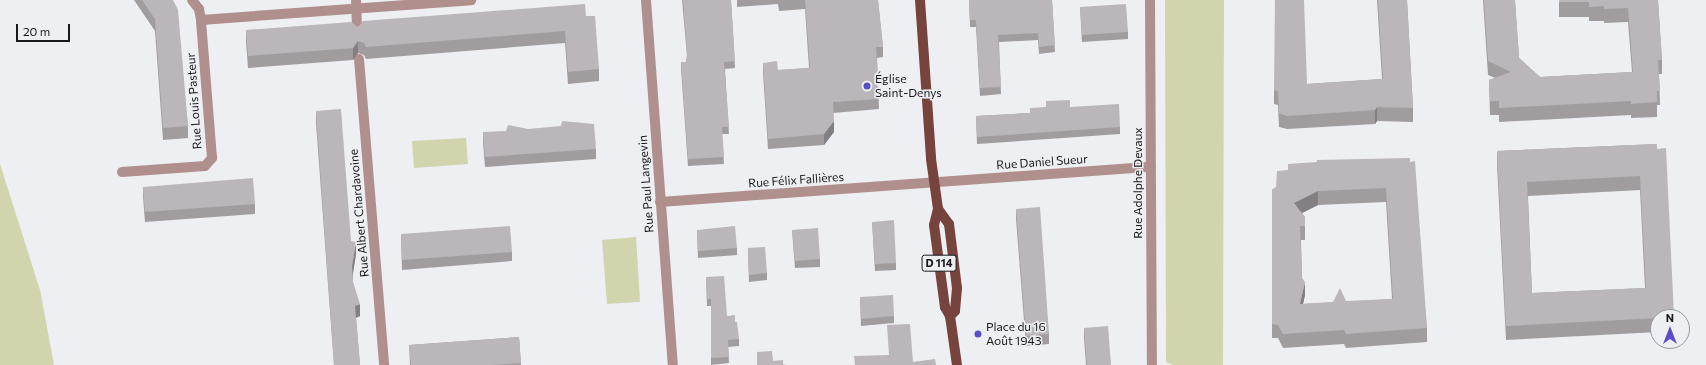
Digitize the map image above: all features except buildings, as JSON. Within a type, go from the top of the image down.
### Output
[{"type":"main road","name":"D 114","points":[[920,0],[934,183],[938,209],[934,225],[945,307],[950,316],[957,365]]},
{"type":"main road","name":"D 114","points":[[938,209],[949,224],[957,288],[955,310],[950,316]]},
{"type":"street","name":"Rue Louis Pasteur","points":[[122,172],[205,166],[212,158],[201,20],[199,9],[192,0]]},
{"type":"street","points":[[201,20],[356,4],[471,0]]},
{"type":"street","name":"Rue Paul Langevin","points":[[646,0],[673,365]]},
{"type":"street","name":"Rue Adolphe Devaux","points":[[1150,0],[1152,365]]},
{"type":"street","points":[[356,4],[357,33]]},
{"type":"street","name":"Rue Albert Chardavoine","points":[[359,59],[384,365]]},
{"type":"street","name":"Rue Daniel Sueur","points":[[934,183],[1152,167]]},
{"type":"street","name":"Rue Félix Fallières","points":[[660,202],[934,183]]},
{"type":"green space","points":[[1165,0],[1224,0],[1223,365],[1173,365],[1166,362]]},
{"type":"green space","points":[[466,138],[468,164],[414,168],[412,141]]},
{"type":"green space","points":[[0,164],[40,290],[54,365],[0,365]]},
{"type":"green space","points":[[636,237],[640,302],[607,304],[602,240]]},
{"type":"place","name":"Église Saint-Denys","points":[[867,86]]},
{"type":"place","name":"Place du 16 Août 1943","points":[[978,334]]}]
